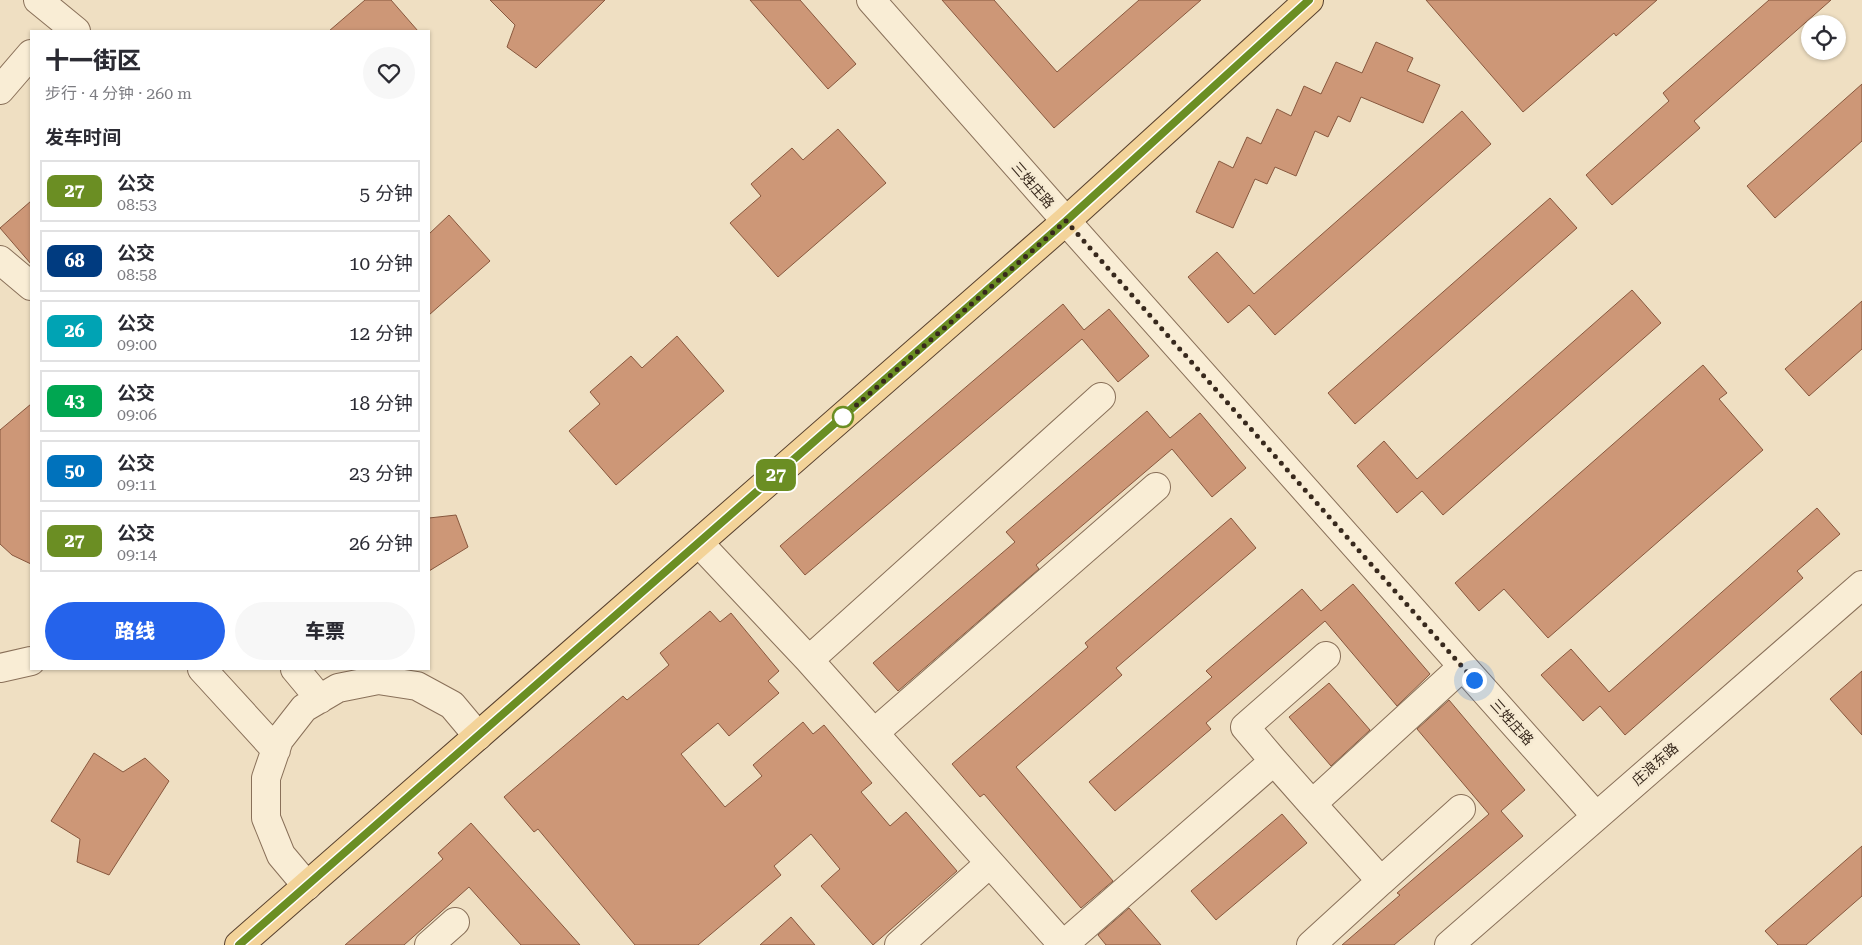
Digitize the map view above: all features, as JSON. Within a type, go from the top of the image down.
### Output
[{"type":"main road","points":[[239,945],[1066,221],[1309,0]]},
{"type":"street","points":[[38,0],[63,27]]},
{"type":"street","name":"三姓庄路","points":[[871,0],[1596,816]]},
{"type":"street","points":[[0,90],[30,55]]},
{"type":"street","points":[[0,260],[30,285]]},
{"type":"street","points":[[809,660],[1101,397]]},
{"type":"street","points":[[874,733],[1156,487]]},
{"type":"street","points":[[699,543],[809,660],[1063,945],[1274,761]]},
{"type":"street","name":"庄浪东路","points":[[1449,945],[1862,585]]},
{"type":"street","points":[[1326,656],[1245,727],[1381,881]]},
{"type":"street","points":[[0,668],[30,661]]},
{"type":"street","points":[[1312,804],[1462,667]]},
{"type":"street","points":[[203,670],[276,750]]},
{"type":"street","points":[[296,670],[320,699]]},
{"type":"street","points":[[307,886],[281,855],[266,818],[266,778],[279,740],[304,708],[338,688],[378,680],[417,686],[452,705],[478,736]]},
{"type":"street","points":[[1311,945],[1461,809]]},
{"type":"street","points":[[900,945],[990,863]]},
{"type":"street","points":[[430,945],[455,922]]},
{"type":"building","points":[[365,0],[391,0],[417,30],[330,30]]},
{"type":"building","points":[[490,0],[605,0],[536,68],[507,47],[515,25]]},
{"type":"building","points":[[750,0],[800,0],[856,64],[828,89]]},
{"type":"building","points":[[942,0],[994,0],[1057,72],[1139,0],[1201,0],[1054,128]]},
{"type":"building","points":[[1426,0],[1657,0],[1616,36],[1614,33],[1523,112]]},
{"type":"building","points":[[1769,0],[1831,0],[1814,15],[1801,15],[1801,26],[1694,121],[1700,128],[1612,205],[1586,175],[1669,101],[1663,93]]},
{"type":"building","points":[[1376,42],[1413,58],[1407,71],[1440,85],[1423,123],[1361,97],[1350,122],[1338,116],[1328,137],[1315,131],[1296,176],[1275,167],[1267,184],[1255,179],[1233,228],[1196,212],[1219,161],[1233,168],[1247,137],[1261,144],[1277,109],[1291,116],[1304,86],[1321,94],[1336,62],[1362,73]]},
{"type":"building","points":[[1862,84],[1862,141],[1775,218],[1747,186]]},
{"type":"building","points":[[1462,111],[1491,144],[1275,335],[1249,305],[1228,323],[1188,277],[1217,252],[1254,294]]},
{"type":"building","points":[[838,129],[886,183],[778,277],[730,223],[761,196],[751,184],[792,148],[803,160]]},
{"type":"building","points":[[1550,198],[1577,228],[1355,424],[1328,393]]},
{"type":"building","points":[[30,202],[30,263],[0,228]]},
{"type":"building","points":[[449,215],[490,261],[430,314],[430,233]]},
{"type":"building","points":[[1632,290],[1661,323],[1443,515],[1422,491],[1397,513],[1357,466],[1384,441],[1417,479]]},
{"type":"building","points":[[1862,301],[1862,349],[1809,396],[1785,369]]},
{"type":"building","points":[[1063,304],[1084,330],[1109,309],[1149,356],[1118,382],[1082,339],[805,575],[780,546]]},
{"type":"building","points":[[677,336],[724,391],[616,485],[569,431],[600,404],[590,392],[631,356],[642,368]]},
{"type":"building","points":[[1703,365],[1727,393],[1719,399],[1763,450],[1548,638],[1504,589],[1479,611],[1455,583]]},
{"type":"building","points":[[30,405],[30,564],[12,555],[0,544],[0,430]]},
{"type":"building","points":[[1147,411],[1170,438],[1200,413],[1246,468],[1212,497],[1172,449],[1036,565],[1039,569],[898,691],[873,663],[1015,542],[1006,532]]},
{"type":"building","points":[[1817,508],[1840,534],[1797,571],[1803,578],[1625,735],[1600,706],[1583,721],[1541,675],[1571,649],[1609,692]]},
{"type":"building","points":[[456,515],[468,547],[430,570],[430,518]]},
{"type":"building","points":[[1231,518],[1256,548],[1116,668],[1122,675],[1016,767],[1113,881],[1081,908],[984,794],[980,797],[952,764],[1088,647],[1085,643]]},
{"type":"building","points":[[1353,584],[1430,674],[1397,706],[1325,621],[1206,723],[1211,729],[1115,811],[1089,782],[1212,677],[1206,671],[1302,589],[1321,611]]},
{"type":"building","points":[[710,611],[720,622],[731,613],[779,671],[768,681],[779,693],[729,736],[718,723],[681,754],[725,807],[762,776],[753,765],[803,722],[813,734],[824,725],[872,783],[861,792],[890,826],[906,812],[957,871],[873,945],[821,886],[840,869],[811,834],[774,866],[781,875],[698,945],[635,945],[538,829],[534,832],[504,797],[623,696],[627,700],[669,665],[660,653]]},
{"type":"building","points":[[1862,671],[1862,735],[1830,699]]},
{"type":"building","points":[[1329,683],[1370,730],[1331,766],[1289,717]]},
{"type":"building","points":[[1449,700],[1525,790],[1501,811],[1523,836],[1394,945],[1342,945],[1400,895],[1397,893],[1489,814],[1417,729]]},
{"type":"building","points":[[94,753],[123,772],[145,758],[169,781],[109,875],[77,862],[80,839],[51,821]]},
{"type":"building","points":[[1282,814],[1307,843],[1216,920],[1191,891]]},
{"type":"building","points":[[471,823],[580,945],[521,945],[469,887],[404,945],[345,945],[443,859],[438,853]]},
{"type":"building","points":[[1862,846],[1862,896],[1806,945],[1778,945],[1765,931]]},
{"type":"building","points":[[1129,908],[1161,945],[1106,945],[1098,935]]},
{"type":"building","points":[[791,917],[815,945],[760,945]]},
{"type":"bus line","name":"27","points":[[239,945],[1066,221],[1309,0]]},
{"type":"route","points":[[843,417],[1066,221],[1474,680]]}]
